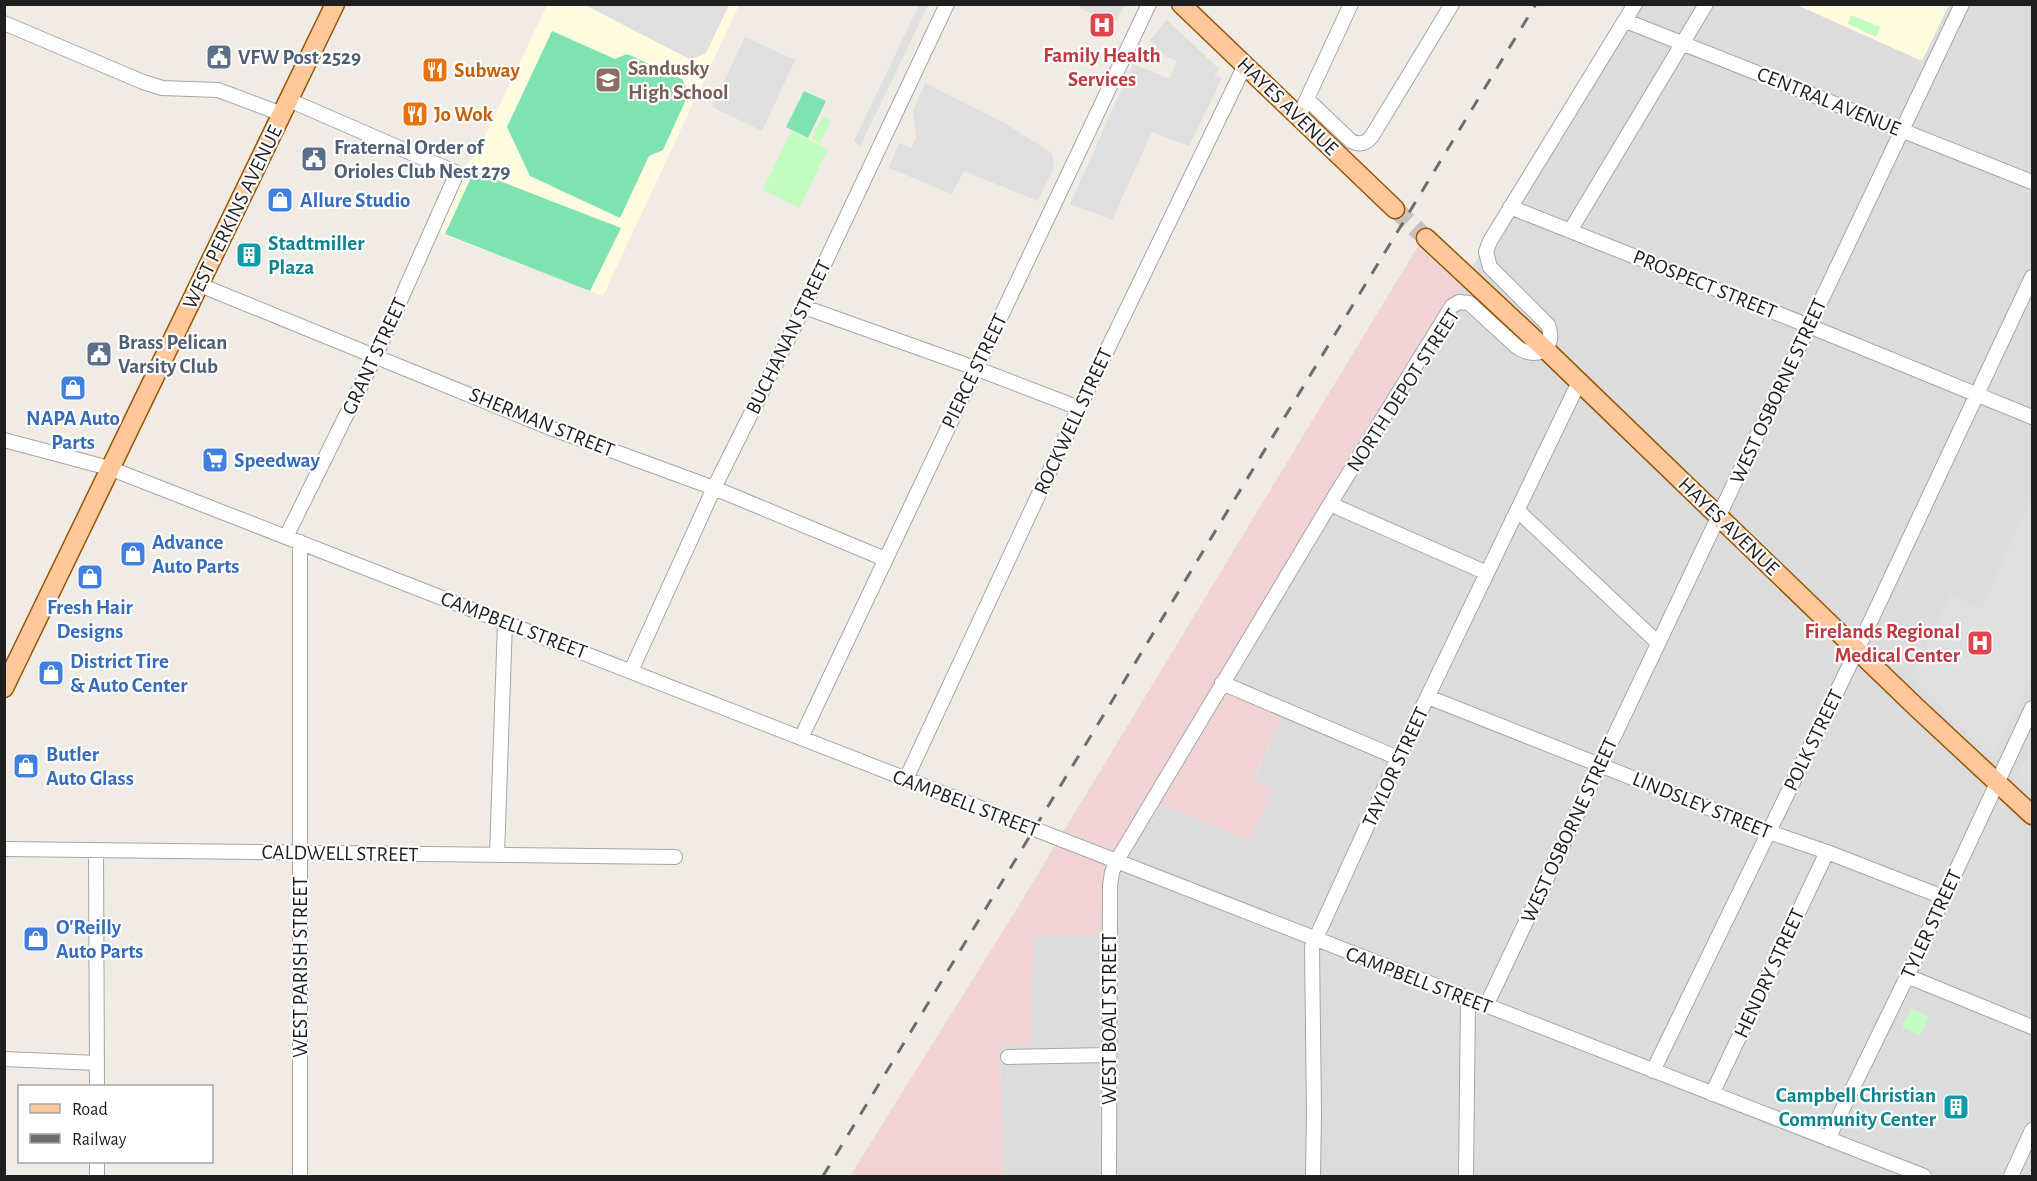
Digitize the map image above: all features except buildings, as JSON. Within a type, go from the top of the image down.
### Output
[{"type":"main road","name":"WEST PERKINS AVENUE","points":[[4,688],[335,4]]},
{"type":"main road","name":"HAYES AVENUE","points":[[1181,4],[1395,208]]},
{"type":"main road","name":"HAYES AVENUE","points":[[1426,238],[2032,814]]},
{"type":"street","name":"BUCHANAN STREET","points":[[631,671],[714,488],[804,308],[947,4]]},
{"type":"street","name":"PIERCE STREET","points":[[801,738],[975,368],[1118,74],[1149,4]]},
{"type":"street","points":[[1299,116],[1351,4]]},
{"type":"street","points":[[1307,99],[1352,141],[1358,143],[1367,141],[1452,4]]},
{"type":"street","points":[[1545,349],[1550,338],[1548,325],[1490,267],[1487,260],[1488,244],[1635,4]]},
{"type":"street","points":[[1570,231],[1706,4]]},
{"type":"street","name":"WEST OSBORNE STREET","points":[[1486,1006],[1962,4]]},
{"type":"street","name":"CENTRAL AVENUE","points":[[1626,21],[2032,182]]},
{"type":"street","points":[[4,23],[143,82],[171,89],[219,90],[285,107]]},
{"type":"street","name":"ROCKWELL STREET","points":[[906,779],[1079,408],[1245,65]]},
{"type":"street","name":"GRANT STREET","points":[[285,107],[457,173],[293,539]]},
{"type":"street","name":"PROSPECT STREET","points":[[1510,207],[2032,417]]},
{"type":"street","name":"POLK STREET","points":[[1653,1071],[1857,650],[2032,278]]},
{"type":"street","name":"SHERMAN STREET","points":[[200,285],[553,429],[714,488],[885,559]]},
{"type":"street","name":"NORTH DEPOT STREET","points":[[1116,862],[1330,504],[1456,303],[1466,302],[1472,305],[1523,351],[1535,354],[1545,349]]},
{"type":"street","points":[[804,308],[975,368],[1079,408]]},
{"type":"street","name":"TAYLOR STREET","points":[[1313,1176],[1311,947],[1398,758],[1579,382]]},
{"type":"street","name":"CAMPBELL STREET","points":[[4,440],[109,468],[1924,1176]]},
{"type":"street","points":[[1330,504],[1487,573]]},
{"type":"street","points":[[1517,510],[1658,643]]},
{"type":"street","name":"WEST PARISH STREET","points":[[293,539],[300,852],[300,1176]]},
{"type":"street","points":[[496,855],[505,622]]},
{"type":"street","points":[[1222,683],[1398,758]]},
{"type":"street","name":"LINDSLEY STREET","points":[[1428,697],[1769,832],[1943,897]]},
{"type":"street","name":"TYLER STREET","points":[[1828,1139],[2032,708]]},
{"type":"street","name":"CALDWELL STREET","points":[[4,849],[675,856]]},
{"type":"street","points":[[96,850],[97,1085]]},
{"type":"street","name":"HENDRY STREET","points":[[1712,1094],[1827,852]]},
{"type":"street","name":"WEST BOALT STREET","points":[[1109,1176],[1110,886],[1116,862]]},
{"type":"street","points":[[1907,976],[2032,1027]]},
{"type":"street","points":[[1466,1176],[1468,999]]},
{"type":"street","points":[[1008,1057],[1109,1055]]},
{"type":"street","points":[[4,1059],[97,1063]]},
{"type":"street","points":[[2011,1176],[2032,1130]]},
{"type":"shaded area","points":[[1080,4],[1125,5],[1114,24],[1081,9]]},
{"type":"shaded area","name":"Sandusky High School","points":[[547,5],[739,5],[603,296],[432,230],[457,173],[476,155]]},
{"type":"shaded area","points":[[585,5],[729,5],[706,53],[691,60]]},
{"type":"shaded area","points":[[919,5],[928,5],[860,147],[854,141]]},
{"type":"shaded area","points":[[1631,5],[2032,5],[2032,1176],[1003,1176],[1000,1046],[1030,1044],[1034,936],[1106,868],[1149,799],[1250,840],[1253,780],[1286,710],[1222,681]]},
{"type":"shaded area","points":[[1797,5],[1949,5],[1922,61]]},
{"type":"shaded area","points":[[1167,20],[1219,69],[1214,75],[1222,78],[1189,146],[1152,132],[1112,220],[1070,204],[1133,64],[1170,79],[1177,61],[1166,57],[1150,40]]},
{"type":"shaded area","points":[[745,37],[795,60],[762,131],[712,107]]},
{"type":"shaded area","points":[[925,83],[1006,124],[1052,153],[1054,167],[1038,201],[964,171],[952,194],[889,168],[899,143],[911,148],[916,138],[913,111]]},
{"type":"shaded area","points":[[1418,246],[1461,286],[1228,683],[1286,710],[1253,779],[1272,790],[1250,841],[1149,799],[1106,868],[1100,936],[1034,936],[1030,1045],[1000,1046],[1003,1176],[850,1176],[1013,915]]},
{"type":"shaded area","name":"Firelands Regional Medical Center","points":[[2032,498],[2032,675],[1993,757],[1912,678],[1950,595],[1981,609]]},
{"type":"shaded area","points":[[2032,745],[2032,787],[2018,775]]},
{"type":"green space","points":[[1851,15],[1880,27],[1876,37],[1848,24]]},
{"type":"green space","points":[[552,31],[615,59],[627,54],[682,79],[689,93],[663,150],[649,156],[620,218],[530,176],[507,127]]},
{"type":"green space","points":[[804,91],[826,101],[808,138],[786,127]]},
{"type":"green space","points":[[823,116],[831,120],[820,143],[812,139]]},
{"type":"green space","points":[[791,131],[828,149],[799,208],[763,190]]},
{"type":"green space","points":[[474,171],[621,228],[590,291],[445,234]]},
{"type":"green space","points":[[1911,1008],[1929,1017],[1920,1035],[1902,1027]]},
{"type":"tunnel","points":[[1395,209],[1426,238]]},
{"type":"railway","points":[[823,1176],[1536,4]]},
{"type":"place","name":"Family Health Services","points":[[1102,25]]},
{"type":"place","name":"VFW Post 2529","points":[[219,57]]},
{"type":"place","name":"Subway","points":[[435,70]]},
{"type":"place","name":"Sandusky High School","points":[[608,80]]},
{"type":"place","name":"Jo Wok","points":[[415,114]]},
{"type":"place","name":"Fraternal Order of Orioles Club Nest 279","points":[[314,159]]},
{"type":"place","name":"Allure Studio","points":[[280,200]]},
{"type":"place","name":"Stadtmiller Plaza","points":[[249,255]]},
{"type":"place","name":"Brass Pelican Varsity Club","points":[[99,354]]},
{"type":"place","name":"NAPA Auto Parts","points":[[73,388]]},
{"type":"place","name":"Speedway","points":[[215,460]]},
{"type":"place","name":"Advance Auto Parts","points":[[133,554]]},
{"type":"place","name":"Fresh Hair Designs","points":[[90,577]]},
{"type":"place","name":"Firelands Regional Medical Center","points":[[1980,643]]},
{"type":"place","name":"District Tire & Auto Center","points":[[51,673]]},
{"type":"place","name":"Butler Auto Glass","points":[[26,766]]},
{"type":"place","name":"O'Reilly Auto Parts","points":[[36,939]]},
{"type":"place","name":"Campbell Christian Community Center","points":[[1956,1107]]}]
